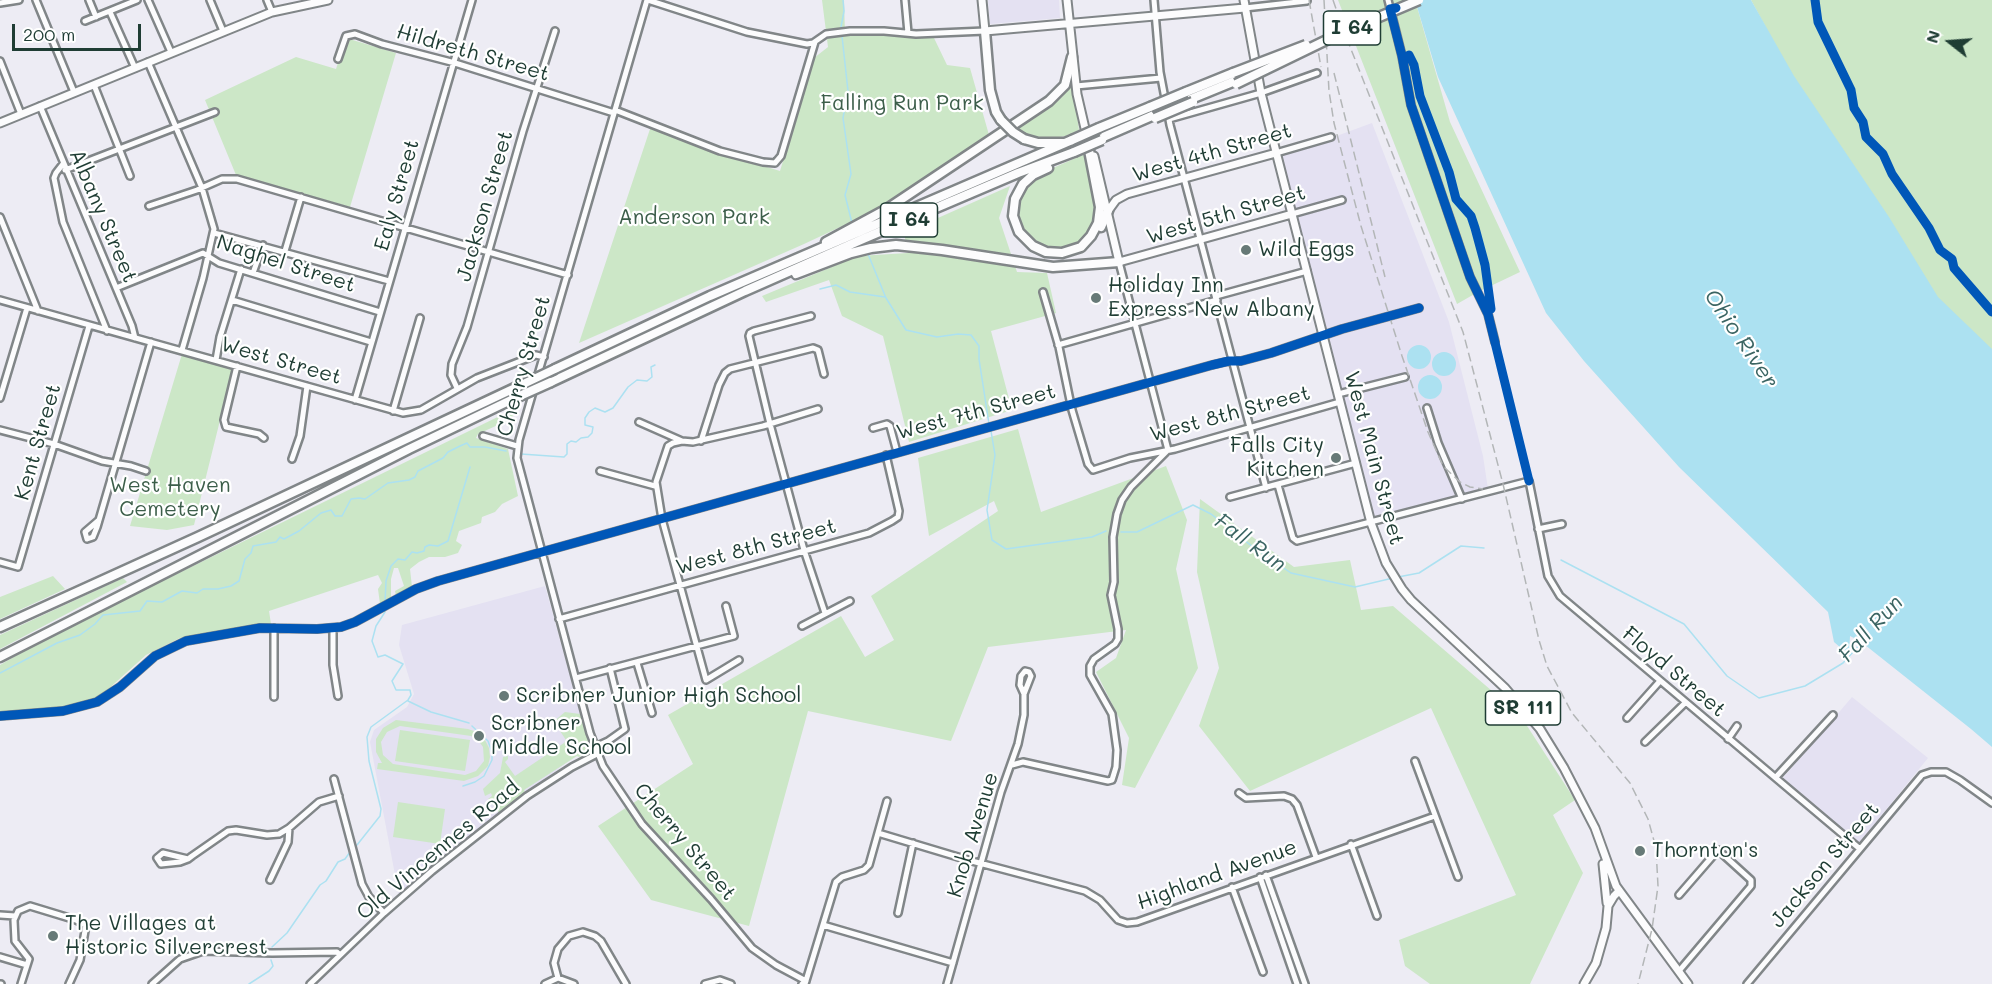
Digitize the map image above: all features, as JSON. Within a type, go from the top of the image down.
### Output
[{"type":"highway","points":[[1235,79],[1417,0]]},
{"type":"highway","name":"I 64","points":[[1071,146],[1101,139],[1153,113],[1417,0]]},
{"type":"highway","points":[[985,31],[990,90],[996,112],[1001,120],[1009,129],[1024,139],[1038,143],[1071,146]]},
{"type":"highway","points":[[787,264],[887,209],[1049,101],[1065,85],[1072,57]]},
{"type":"highway","name":"I 64","points":[[0,657],[389,459],[513,399],[745,291],[1018,173],[1071,146],[1099,128],[1153,113]]},
{"type":"highway","points":[[1081,247],[1095,230],[1100,215],[1087,140]]},
{"type":"highway","points":[[0,627],[198,537],[710,296],[841,241],[886,226],[1071,146]]},
{"type":"highway","points":[[1071,146],[1068,159],[1037,172],[1023,184],[1015,199],[1013,216],[1022,237],[1038,250],[1054,254],[1062,253],[1081,247],[1094,239],[1108,211]]},
{"type":"highway","points":[[745,291],[776,283],[851,253],[885,246],[920,246],[1053,267],[1119,262]]},
{"type":"main road","points":[[0,123],[272,12],[328,0]]},
{"type":"main road","points":[[982,0],[985,31],[1155,16],[1245,4]]},
{"type":"main road","points":[[1067,0],[1076,86],[1087,140],[1093,152],[1119,262]]},
{"type":"main road","name":"West Main Street","points":[[1245,4],[1261,93],[1276,153],[1371,523],[1386,563],[1402,590],[1505,688],[1534,723],[1570,780],[1595,828],[1609,871],[1619,891]]},
{"type":"main road","name":"West 4th Street","points":[[1108,211],[1122,196],[1276,153]]},
{"type":"main road","name":"West 5th Street","points":[[1119,262],[1292,214]]},
{"type":"main road","points":[[1584,984],[1596,963],[1606,927],[1608,909],[1604,855]]},
{"type":"main road","points":[[1608,909],[1612,898],[1619,891]]},
{"type":"main road","name":"SR 111","points":[[1619,891],[1688,984]]},
{"type":"street","points":[[0,3],[19,0]]},
{"type":"street","points":[[36,0],[74,92]]},
{"type":"street","points":[[89,0],[96,17]]},
{"type":"street","points":[[85,21],[137,0]]},
{"type":"street","points":[[148,0],[171,52]]},
{"type":"street","points":[[210,0],[224,31]]},
{"type":"street","points":[[267,0],[272,12]]},
{"type":"street","name":"Ealy Street","points":[[355,400],[472,0]]},
{"type":"street","points":[[648,0],[747,32],[807,44],[825,35],[850,31],[908,33],[985,31]]},
{"type":"street","name":"Cherry Street","points":[[648,0],[517,446],[518,463],[597,754],[642,824],[711,899],[752,948],[804,983]]},
{"type":"street","points":[[905,0],[908,33]]},
{"type":"street","points":[[1154,0],[1161,78],[1169,119],[1266,488]]},
{"type":"street","points":[[1388,0],[1411,105],[1437,175],[1470,277],[1488,314],[1495,342]]},
{"type":"street","points":[[1245,4],[1307,1]]},
{"type":"street","points":[[110,12],[135,68]]},
{"type":"street","name":"Jackson Street","points":[[457,388],[451,375],[452,364],[467,327],[536,88],[555,31]]},
{"type":"street","name":"Hildreth Street","points":[[338,59],[345,38],[352,34],[615,111],[720,151],[775,163],[781,156],[815,42]]},
{"type":"street","points":[[0,61],[21,114]]},
{"type":"street","points":[[148,62],[202,188],[212,218],[214,233],[182,350]]},
{"type":"street","points":[[1169,119],[1261,93],[1317,73]]},
{"type":"street","points":[[1076,86],[1161,78]]},
{"type":"street","points":[[94,86],[130,176]]},
{"type":"street","name":"Albany Street","points":[[40,106],[135,338]]},
{"type":"street","points":[[107,331],[63,222],[54,178],[56,173],[64,167],[120,150],[215,112]]},
{"type":"street","name":"West 4th Street","points":[[1276,153],[1331,137]]},
{"type":"street","points":[[149,206],[226,178],[237,179],[568,275]]},
{"type":"street","points":[[285,251],[301,197]]},
{"type":"street","name":"West 5th Street","points":[[1292,214],[1342,200]]},
{"type":"street","points":[[0,216],[38,311]]},
{"type":"street","points":[[214,233],[389,281]]},
{"type":"street","points":[[253,273],[263,245]]},
{"type":"street","name":"Naghel Street","points":[[116,288],[196,255],[204,254],[219,263],[380,312]]},
{"type":"street","points":[[1012,765],[1023,762],[1110,781],[1114,776],[1117,762],[1114,726],[1107,703],[1089,670],[1094,659],[1115,644],[1118,639],[1111,595],[1114,582],[1113,537],[1122,500],[1131,487],[1168,450],[1119,262]]},
{"type":"street","points":[[216,360],[241,269]]},
{"type":"street","points":[[1058,345],[1307,271]]},
{"type":"street","points":[[1042,292],[1058,345],[1071,405]]},
{"type":"street","name":"West Street","points":[[0,300],[393,411],[408,413],[418,412],[477,378],[532,356],[544,357]]},
{"type":"street","points":[[232,300],[371,342]]},
{"type":"street","points":[[0,398],[27,308]]},
{"type":"street","name":"West 7th Street","points":[[0,716],[56,712],[90,705],[110,696],[150,660],[179,644],[214,635],[274,628],[333,628],[355,622],[424,585],[1151,382],[1271,353],[1323,335],[1419,308]]},
{"type":"street","points":[[811,316],[786,321],[750,333],[770,424],[804,550],[825,613]]},
{"type":"street","points":[[393,411],[420,318]]},
{"type":"street","name":"Kent Street","points":[[0,562],[18,567],[89,326]]},
{"type":"street","points":[[99,520],[151,342]]},
{"type":"street","points":[[700,441],[724,374],[736,366],[813,348],[818,350],[825,374]]},
{"type":"street","points":[[237,366],[224,420],[226,427],[260,434],[264,438]]},
{"type":"street","name":"West 8th Street","points":[[1338,394],[1405,377]]},
{"type":"street","points":[[292,459],[300,436],[307,386]]},
{"type":"street","name":"West 8th Street","points":[[1071,405],[1088,464],[1093,470],[1340,402]]},
{"type":"street","points":[[1278,485],[1293,538],[1297,542],[1462,499],[1438,443],[1427,408]]},
{"type":"street","points":[[739,660],[706,680],[655,486],[668,446],[673,443],[700,441],[770,424],[818,409]]},
{"type":"street","points":[[639,422],[682,441]]},
{"type":"street","points":[[873,428],[886,424],[890,426],[897,452]]},
{"type":"street","points":[[0,430],[54,444],[102,461],[146,471]]},
{"type":"street","points":[[483,436],[517,446]]},
{"type":"street","name":"West 8th Street","points":[[559,619],[868,533],[898,517],[899,511],[886,455]]},
{"type":"street","points":[[1230,497],[1356,463]]},
{"type":"street","points":[[600,471],[655,486]]},
{"type":"street","name":"Floyd Street","points":[[1462,499],[1529,481],[1548,576],[1560,596],[1860,849]]},
{"type":"street","points":[[1539,529],[1562,524]]},
{"type":"street","points":[[802,626],[850,601]]},
{"type":"street","points":[[576,678],[734,636],[726,606]]},
{"type":"street","points":[[274,628],[274,697]]},
{"type":"street","points":[[333,628],[333,665],[338,696]]},
{"type":"street","points":[[637,663],[652,713]]},
{"type":"street","points":[[595,747],[625,729],[610,668]]},
{"type":"street","points":[[1627,718],[1660,681]]},
{"type":"street","name":"Knob Avenue","points":[[947,984],[1005,779],[1012,765],[1023,725],[1023,694]]},
{"type":"street","points":[[1645,742],[1685,703]]},
{"type":"street","points":[[1776,777],[1833,715]]},
{"type":"street","points":[[1728,739],[1737,726]]},
{"type":"street","name":"Old Vincennes Road","points":[[310,984],[432,870],[527,796],[597,754]]},
{"type":"street","points":[[1415,761],[1458,877]]},
{"type":"street","name":"Jackson Street","points":[[1747,984],[1919,778],[1931,772],[1946,772],[1991,802]]},
{"type":"street","points":[[334,779],[365,891],[384,913]]},
{"type":"street","points":[[1239,793],[1246,798],[1284,796],[1292,799],[1299,809],[1316,857]]},
{"type":"street","points":[[188,859],[162,854],[158,860],[162,864],[188,859],[228,831],[271,835],[289,828],[319,802],[339,796]]},
{"type":"street","points":[[804,983],[836,882],[842,877],[867,869],[887,801]]},
{"type":"street","name":"Highland Avenue","points":[[878,833],[1085,891],[1100,900],[1118,920],[1127,923],[1137,922],[1435,816]]},
{"type":"street","points":[[270,880],[288,842],[289,828]]},
{"type":"street","points":[[898,913],[913,843]]},
{"type":"street","points":[[1351,844],[1377,916]]},
{"type":"street","points":[[1679,895],[1718,850],[1746,874],[1752,886],[1679,971]]},
{"type":"street","points":[[1266,875],[1305,984]]},
{"type":"street","points":[[1260,877],[1297,984]]},
{"type":"street","points":[[1232,887],[1263,972]]},
{"type":"street","points":[[21,984],[29,958],[15,941],[15,916],[21,909],[30,906],[85,923],[87,930],[80,958],[69,984]]},
{"type":"street","points":[[0,915],[15,916]]},
{"type":"street","points":[[823,925],[953,963]]},
{"type":"street","points":[[558,978],[555,958],[560,945],[566,939],[579,933],[591,934],[598,938],[606,948],[626,984]]},
{"type":"street","points":[[152,984],[180,959],[203,951],[337,952],[340,955]]},
{"type":"street","points":[[0,957],[27,965]]},
{"type":"street","points":[[545,984],[558,978],[574,984]]},
{"type":"street","points":[[705,984],[720,980],[731,984]]},
{"type":"shaded area","points":[[988,0],[1059,0],[1060,18],[990,24]]},
{"type":"shaded area","points":[[1372,123],[1449,322],[1483,456],[1488,489],[1375,518],[1282,156]]},
{"type":"shaded area","name":"Scribner Middle School","points":[[545,586],[589,745],[399,896],[370,742],[374,730],[407,707],[414,694],[399,645],[402,625]]},
{"type":"shaded area","points":[[1852,697],[1928,758],[1859,843],[1783,778]]},
{"type":"green space","points":[[822,0],[844,0],[845,35],[857,33],[934,38],[947,65],[970,68],[989,135],[881,208],[579,343],[651,126],[708,149],[780,171],[814,58],[828,47]]},
{"type":"green space","points":[[1338,0],[1415,0],[1450,122],[1520,272],[1457,304]]},
{"type":"green space","points":[[1751,0],[1992,0],[1992,355],[1909,269],[1841,167]]},
{"type":"green space","points":[[346,38],[396,53],[350,207],[236,175],[205,100],[296,57],[336,69]]},
{"type":"green space","points":[[1072,79],[1079,130],[1066,136],[1046,139],[1030,136],[1016,129],[1053,105],[1063,96]]},
{"type":"green space","points":[[1085,154],[1097,212],[1092,229],[1074,247],[1056,251],[1039,247],[1025,236],[1017,220],[1017,204],[1022,189],[1039,174]]},
{"type":"green space","points":[[1010,186],[999,218],[1017,272],[1047,273],[1056,313],[991,331],[1012,410],[909,442],[883,336],[842,316],[829,280],[766,302],[762,296],[858,256],[908,253],[904,233]]},
{"type":"green space","name":"West Haven Cemetery","points":[[182,354],[233,368],[194,525],[167,530],[130,526]]},
{"type":"green space","points":[[514,409],[518,411],[509,420],[478,434],[476,438],[508,449],[518,496],[502,504],[495,512],[482,517],[481,523],[459,531],[456,541],[462,545],[458,553],[445,557],[429,557],[410,569],[412,587],[396,596],[395,591],[404,586],[398,568],[394,568],[391,579],[391,599],[380,604],[378,589],[382,583],[378,575],[269,611],[271,624],[180,638],[146,655],[94,702],[63,710],[0,714],[0,665],[41,641]]},
{"type":"green space","points":[[1018,429],[1041,512],[1166,466],[1187,520],[1176,569],[1198,668],[1135,788],[1122,785],[1129,738],[1096,672],[1116,658],[1126,630],[988,647],[951,741],[808,711],[749,926],[651,900],[598,826],[693,764],[668,715],[841,616],[865,657],[894,640],[871,596],[998,511],[994,501],[929,536],[918,458]]},
{"type":"green space","points":[[1200,499],[1294,567],[1350,560],[1361,610],[1393,606],[1520,715],[1575,800],[1553,815],[1583,873],[1530,984],[1430,984],[1405,966],[1399,940],[1516,895],[1431,708],[1250,791],[1199,726],[1219,668],[1197,572]]},
{"type":"green space","points":[[53,576],[65,589],[0,619],[0,597]]},
{"type":"green space","points":[[123,578],[127,582],[0,649],[0,635]]},
{"type":"green space","points":[[565,712],[580,714],[590,746],[588,753],[577,756],[524,790],[525,792],[500,814],[488,799],[492,796],[491,793],[485,796],[483,789],[500,773],[503,757],[508,756],[505,762],[515,776],[564,743],[566,740],[558,728],[551,727],[553,722]]},
{"type":"green space","points":[[396,720],[477,732],[489,748],[488,766],[478,776],[464,781],[377,769],[378,763],[382,763],[376,752],[376,739],[383,728]],"holes":[[[400,726],[471,736],[483,747],[484,761],[476,771],[465,775],[393,764],[383,755],[381,742],[387,732]]]},
{"type":"green space","points":[[400,730],[470,740],[465,771],[395,761]]},
{"type":"green space","points":[[398,802],[445,809],[440,844],[393,837]]},
{"type":"water","name":"Ohio River","points":[[1415,0],[1751,0],[1794,76],[1889,217],[1938,297],[1992,349],[1992,747],[1860,641],[1850,636],[1849,655],[1834,642],[1828,612],[1679,467],[1584,361],[1546,313],[1438,77]]},
{"type":"water","points":[[1419,345],[1428,348],[1431,357],[1428,366],[1419,369],[1410,366],[1407,357],[1410,348]]},
{"type":"water","points":[[1444,352],[1453,355],[1456,364],[1453,373],[1444,376],[1435,373],[1432,364],[1435,355]]},
{"type":"water","points":[[1430,375],[1439,378],[1442,387],[1439,396],[1430,399],[1421,396],[1418,387],[1421,378]]},
{"type":"waterway","name":"Fall Run","points":[[843,0],[844,11],[841,27],[848,91],[843,118],[851,174],[845,195],[852,223]]},
{"type":"waterway","name":"Fall Run","points":[[868,254],[886,298],[906,330],[937,337],[971,335],[979,346],[989,424]]},
{"type":"waterway","points":[[820,289],[836,285],[850,292],[885,297]]},
{"type":"waterway","points":[[521,454],[564,457],[567,454],[567,444],[588,437],[592,433],[593,427],[585,425],[585,418],[589,412],[595,408],[605,412],[613,408],[628,387],[637,380],[647,381],[652,377],[651,367],[655,365]]},
{"type":"waterway","name":"Fall Run","points":[[991,431],[995,455],[987,510],[992,540],[1006,549],[1092,537],[1106,531]]},
{"type":"waterway","points":[[0,673],[57,643],[80,635],[103,615],[140,611],[147,601],[162,602],[182,591],[197,593],[203,589],[231,586],[239,581],[245,559],[251,553],[253,546],[276,542],[280,537],[284,539],[299,531],[321,513],[331,510],[335,516],[342,516],[351,499],[365,499],[388,483],[409,480],[415,477],[418,471],[460,446],[467,443],[470,447],[506,451]]},
{"type":"waterway","points":[[385,603],[386,581],[391,566],[398,559],[405,560],[412,552],[424,551],[429,545],[438,546],[448,541],[470,467]]},
{"type":"waterway","name":"Fall Run","points":[[1121,532],[1137,532],[1193,505],[1211,514],[1291,573],[1355,587],[1393,578]]},
{"type":"waterway","name":"Fall Run","points":[[1398,577],[1419,573],[1461,546],[1484,548]]},
{"type":"waterway","name":"Fall Run","points":[[1561,560],[1684,624],[1727,676],[1759,698],[1805,686],[1843,663],[1862,642]]},
{"type":"waterway","points":[[357,845],[380,816],[381,809],[369,761],[367,737],[371,727],[408,700],[411,695],[410,690],[396,690],[392,681],[403,664],[385,655],[378,657],[372,641],[376,626],[385,612],[384,609]]},
{"type":"waterway","points":[[408,701],[431,712],[469,723]]},
{"type":"waterway","points":[[463,786],[484,776],[492,760],[488,741],[472,726]]},
{"type":"waterway","points":[[272,947],[287,933],[338,862],[345,859],[350,852]]},
{"type":"waterway","points":[[249,984],[269,971],[273,966],[271,960]]},
{"type":"railway","points":[[1309,0],[1321,67]]},
{"type":"railway","points":[[1324,0],[1329,91],[1334,123],[1361,226],[1402,356],[1428,432],[1443,466],[1460,482],[1470,487],[1483,489]]},
{"type":"railway","points":[[1333,0],[1463,332],[1547,666],[1572,713],[1630,783],[1648,819],[1656,848],[1658,886],[1652,929],[1638,984]]},
{"type":"railway","points":[[1334,73],[1385,277]]},
{"type":"cycle path","points":[[1815,0],[1818,22],[1851,90],[1854,108],[1863,122],[1866,137],[1883,154],[1892,174],[1929,228],[1940,250],[1952,259],[1954,268],[1992,312]]},
{"type":"cycle path","points":[[1396,8],[1390,9],[1411,105],[1470,277],[1488,314],[1529,481]]},
{"type":"cycle path","points":[[1409,55],[1414,65],[1420,96],[1449,172],[1456,199],[1471,216],[1475,228],[1485,265],[1491,309]]},
{"type":"cycle path","points":[[0,716],[63,711],[97,702],[120,687],[155,656],[186,641],[260,628],[341,627],[355,622],[416,589],[438,581],[1212,365],[1241,361],[1271,353],[1342,329],[1419,308]]},
{"type":"place","name":"Wild Eggs","points":[[1246,250]]},
{"type":"place","name":"Holiday Inn Express New Albany","points":[[1096,298]]},
{"type":"place","name":"Falls City Kitchen","points":[[1336,458]]},
{"type":"place","name":"Scribner Junior High School","points":[[504,696]]},
{"type":"place","name":"Scribner Middle School","points":[[479,736]]},
{"type":"place","name":"Thornton's","points":[[1640,851]]},
{"type":"place","name":"The Villages at Historic Silvercrest","points":[[53,936]]},
{"type":"park label","name":"Falling Run Park","points":[[902,104]]},
{"type":"park label","name":"Anderson Park","points":[[694,218]]}]
